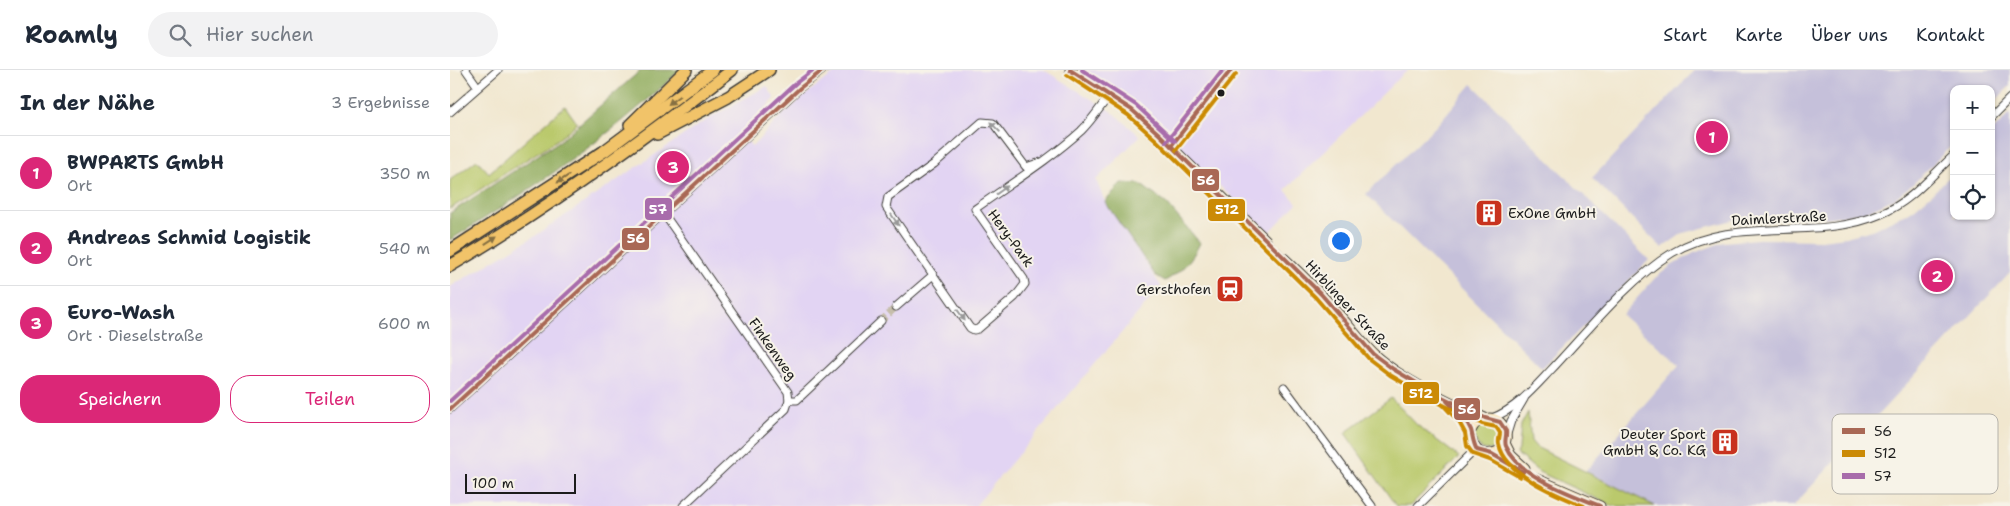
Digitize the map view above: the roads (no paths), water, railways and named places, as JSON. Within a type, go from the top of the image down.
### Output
[{"type":"highway","points":[[603,152],[686,70]]},
{"type":"highway","points":[[450,251],[603,152],[713,70]]},
{"type":"highway","points":[[450,266],[633,146],[732,70]]},
{"type":"highway","points":[[633,146],[728,97],[769,70]]},
{"type":"main road","points":[[1070,70],[1110,94],[1132,110],[1172,146],[1266,240]]},
{"type":"main road","name":"Hirblinger Straße","points":[[1284,258],[1334,308],[1374,354],[1402,375],[1444,398],[1502,424],[1506,438],[1517,461],[1548,484]]},
{"type":"main road","name":"Hirblinger Straße","points":[[1444,398],[1464,418],[1471,431],[1471,441],[1476,449],[1492,454],[1548,484],[1600,506]]},
{"type":"main road","points":[[1471,431],[1475,424],[1488,418]]},
{"type":"main road","points":[[1492,454],[1499,451],[1506,438]]},
{"type":"street","points":[[466,70],[478,88]]},
{"type":"street","points":[[450,112],[498,70]]},
{"type":"street","points":[[450,409],[800,88],[823,70]]},
{"type":"street","points":[[1172,146],[1232,70]]},
{"type":"street","name":"Hery-Park","points":[[1041,162],[1026,167],[997,127],[993,123],[985,121],[979,124],[934,164],[888,197],[886,207],[970,328],[974,330],[978,329],[1023,289],[1026,284],[975,210],[1041,162],[1081,130],[1096,115],[1110,94]]},
{"type":"street","points":[[1995,113],[2010,98]]},
{"type":"street","name":"Daimlerstraße","points":[[1488,418],[1506,412],[1525,397],[1643,273],[1673,252],[1691,243],[1732,232],[1831,228],[1859,223],[1882,214],[1901,203],[1918,190],[1950,159]]},
{"type":"street","name":"Finkenweg","points":[[664,214],[788,392],[790,400],[786,409],[683,506]]},
{"type":"street","points":[[896,307],[933,275]]},
{"type":"street","points":[[790,400],[797,400],[881,321]]},
{"type":"street","points":[[1284,387],[1372,506]]},
{"type":"street","name":"Daimlerstraße","points":[[1506,438],[1512,421],[1525,397]]},
{"type":"street","points":[[1418,506],[1476,449]]},
{"type":"tunnel","points":[[1266,240],[1284,258]]},
{"type":"tunnel","points":[[881,321],[896,307]]},
{"type":"place","name":"BWPARTS GmbH","points":[[1712,137]]},
{"type":"place","name":"Euro-Wash","points":[[673,167]]},
{"type":"place","name":"ExOne GmbH","points":[[1489,213]]},
{"type":"place","name":"Andreas Schmid Logistik","points":[[1937,276]]},
{"type":"place","name":"Gersthofen","points":[[1230,289]]},
{"type":"place","name":"Deuter Sport GmbH & Co. KG","points":[[1725,442]]}]
